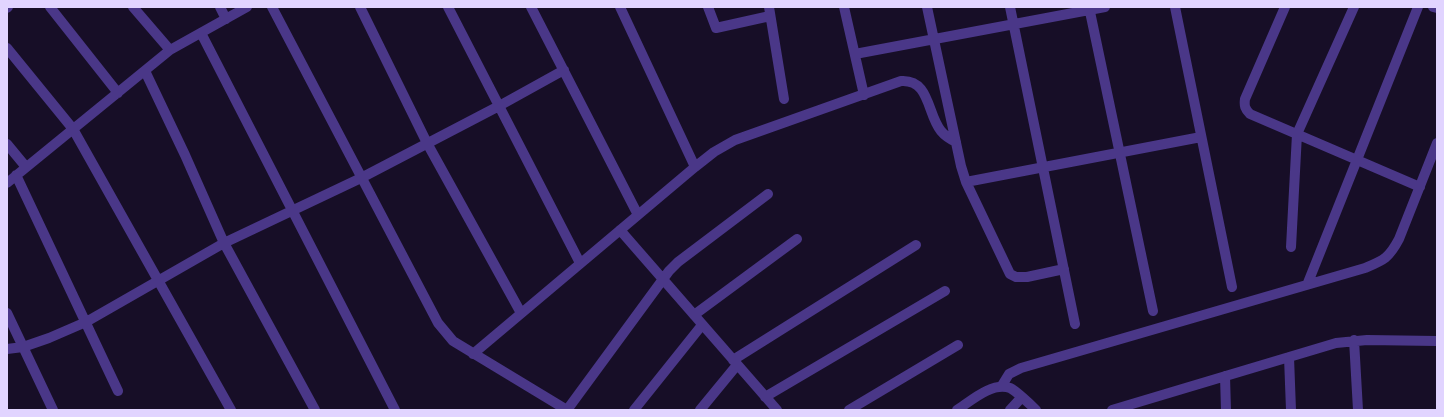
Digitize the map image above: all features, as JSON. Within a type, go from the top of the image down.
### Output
[{"type":"street","points":[[50,7],[118,93]]},
{"type":"street","points":[[133,7],[170,50]]},
{"type":"street","points":[[220,7],[226,19]]},
{"type":"street","points":[[7,183],[170,50],[246,7]]},
{"type":"street","points":[[272,7],[438,323],[453,341],[567,410],[662,280],[678,262],[768,194]]},
{"type":"street","points":[[360,7],[427,143],[521,313]]},
{"type":"street","points":[[448,7],[580,263]]},
{"type":"street","points":[[531,7],[638,215]]},
{"type":"street","points":[[620,7],[695,167]]},
{"type":"street","points":[[708,7],[716,28],[769,12],[784,99]]},
{"type":"street","points":[[844,7],[864,95]]},
{"type":"street","points":[[927,7],[966,182],[1010,274],[1016,277],[1026,277],[1064,269]]},
{"type":"street","points":[[1010,7],[1075,324]]},
{"type":"street","points":[[855,54],[1090,8],[1105,7]]},
{"type":"street","points":[[1175,7],[1232,288]]},
{"type":"street","points":[[1285,7],[1245,99],[1244,104],[1246,110],[1250,114],[1420,187]]},
{"type":"street","points":[[1291,247],[1297,134],[1354,7]]},
{"type":"street","points":[[1307,285],[1418,7]]},
{"type":"street","points":[[1433,7],[1437,8]]},
{"type":"street","points":[[1090,8],[1153,311]]},
{"type":"street","points":[[201,33],[395,410]]},
{"type":"street","points":[[7,48],[73,129],[231,410]]},
{"type":"street","points":[[7,349],[23,347],[49,338],[86,322],[224,243],[362,178],[564,70]]},
{"type":"street","points":[[145,71],[185,155],[224,243],[315,410]]},
{"type":"street","points":[[473,354],[695,167],[714,152],[735,140],[901,81],[908,81],[916,84],[922,90],[940,130],[948,138],[956,142]]},
{"type":"street","points":[[966,182],[1201,137]]},
{"type":"street","points":[[1001,387],[1009,374],[1021,368],[1365,268],[1382,261],[1392,253],[1399,239],[1437,143]]},
{"type":"street","points":[[7,144],[26,167]]},
{"type":"street","points":[[16,175],[118,391]]},
{"type":"street","points":[[620,230],[662,280],[777,410]]},
{"type":"street","points":[[694,315],[797,239]]},
{"type":"street","points":[[700,410],[735,362],[916,245]]},
{"type":"street","points":[[765,397],[945,291]]},
{"type":"street","points":[[7,313],[53,410]]},
{"type":"street","points":[[634,410],[702,325]]},
{"type":"street","points":[[1354,340],[1358,410]]},
{"type":"street","points":[[1112,410],[1336,343],[1354,340],[1437,341]]},
{"type":"street","points":[[849,410],[958,345]]},
{"type":"street","points":[[1289,357],[1291,410]]},
{"type":"street","points":[[1225,376],[1226,410]]},
{"type":"street","points":[[956,410],[991,388],[1001,387],[1011,388],[1036,410]]},
{"type":"street","points":[[1010,410],[1022,397]]}]
